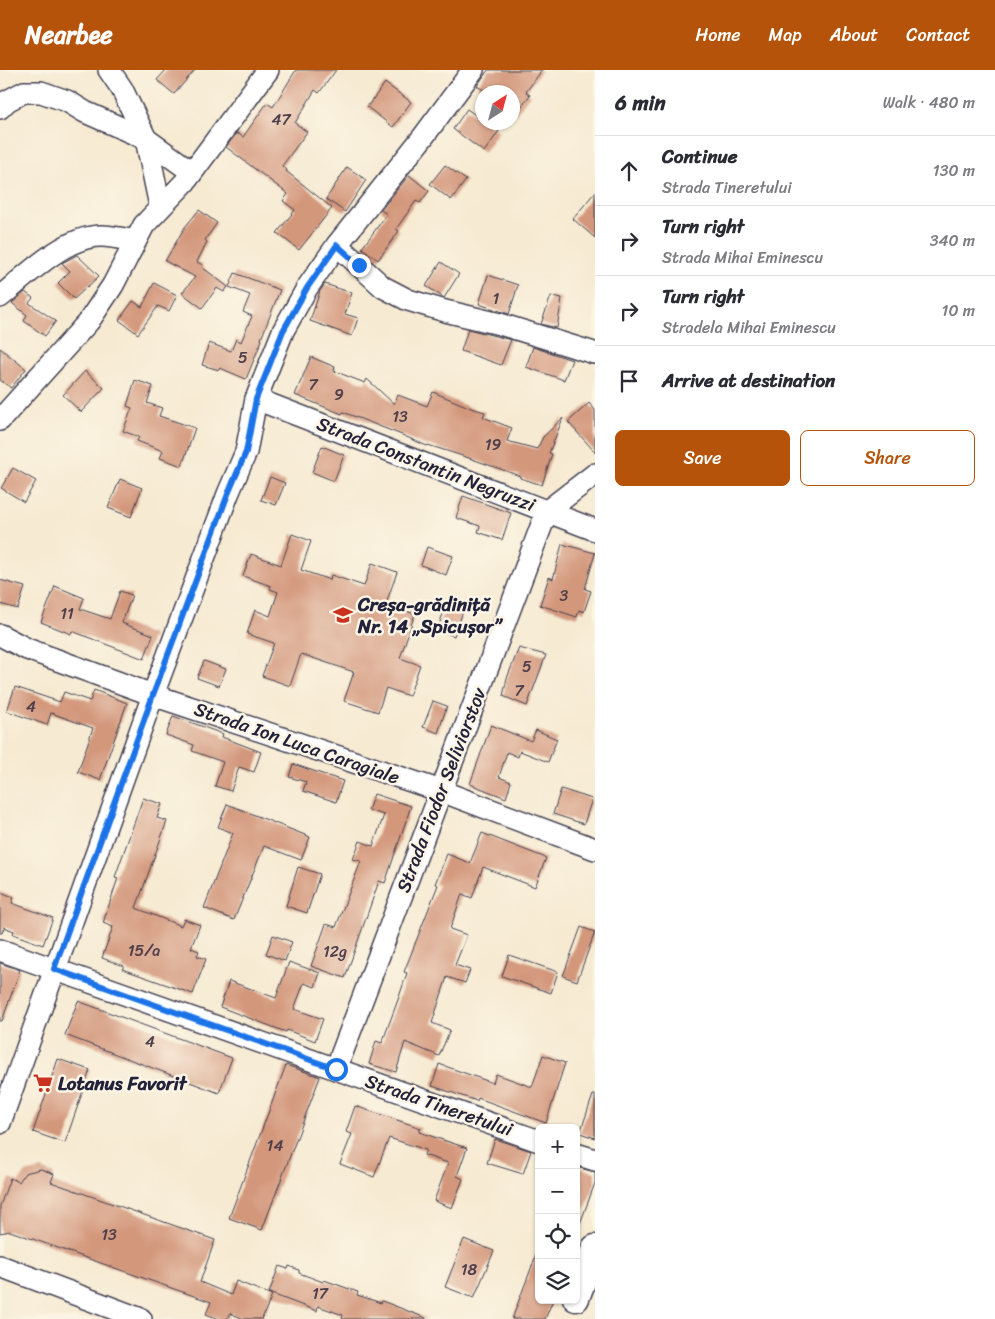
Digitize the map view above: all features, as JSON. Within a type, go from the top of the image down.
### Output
[{"type":"main road","points":[[580,1288],[595,1248]]},
{"type":"main road","points":[[568,1319],[574,1304]]},
{"type":"street","points":[[109,70],[122,89],[146,139],[160,206]]},
{"type":"street","points":[[0,420],[89,321],[113,285],[134,240],[144,224],[185,182],[268,70]]},
{"type":"street","points":[[0,1123],[153,695],[228,494],[246,452],[256,399],[283,331],[307,288],[337,245],[424,137],[473,70]]},
{"type":"street","points":[[0,108],[7,101],[24,92],[41,92],[146,139],[192,172]]},
{"type":"street","points":[[0,297],[63,248],[84,239],[101,236],[134,240]]},
{"type":"street","points":[[337,245],[383,287],[408,300],[500,324],[594,353]]},
{"type":"street","name":"Strada Constantin Negruzzi","points":[[256,399],[595,530]]},
{"type":"street","points":[[547,511],[595,474]]},
{"type":"street","name":"Strada Fiodor Seliviorstov","points":[[336,1069],[547,511]]},
{"type":"street","name":"Strada Ion Luca Caragiale","points":[[0,635],[27,649],[153,695],[441,792],[595,848]]},
{"type":"street","name":"Strada Tineretului","points":[[0,950],[535,1140]]},
{"type":"street","points":[[580,1155],[595,1160]]},
{"type":"street","points":[[0,1266],[140,1319]]},
{"type":"building","points":[[166,70],[195,70],[174,94],[157,80]]},
{"type":"building","points":[[296,70],[336,70],[319,93],[315,90],[295,123],[307,132],[282,166],[332,208],[299,250],[277,233],[295,210],[283,201],[288,194],[226,147],[237,133],[243,137],[267,103],[273,107]]},
{"type":"building","points":[[488,70],[542,70],[526,92],[530,95],[520,108],[520,85],[478,85]]},
{"type":"building","points":[[385,83],[411,102],[393,127],[367,107]]},
{"type":"building","points":[[467,109],[475,115],[475,130],[499,131],[484,152],[453,129]]},
{"type":"building","points":[[445,165],[466,180],[451,200],[430,184]]},
{"type":"building","points":[[347,167],[366,180],[345,212],[326,199]]},
{"type":"building","points":[[409,175],[429,191],[420,203],[416,201],[396,229],[399,231],[378,260],[362,248],[387,214],[381,210]]},
{"type":"building","points":[[595,192],[595,238],[573,219]]},
{"type":"building","points":[[199,210],[217,223],[205,240],[207,242],[197,262],[228,287],[224,292],[217,288],[202,308],[182,293],[195,277],[165,261],[185,227]]},
{"type":"building","points":[[77,255],[99,276],[74,299],[58,283],[70,271],[62,263]]},
{"type":"building","points":[[441,262],[459,274],[444,298],[426,286]]},
{"type":"building","points":[[235,273],[280,290],[246,379],[220,368],[219,370],[202,365],[209,343],[231,351],[236,339],[241,342],[252,316],[243,312],[250,295],[229,287]]},
{"type":"building","points":[[488,275],[518,285],[509,314],[479,304]]},
{"type":"building","points":[[154,283],[177,295],[169,311],[158,306],[138,334],[119,320],[133,301],[142,307]]},
{"type":"building","points":[[325,284],[352,293],[345,314],[358,318],[352,336],[310,321],[320,291]]},
{"type":"building","points":[[25,292],[33,298],[29,303],[56,321],[45,336],[24,321],[27,315],[12,303]]},
{"type":"building","points":[[551,296],[562,298],[557,328],[541,324]]},
{"type":"building","points":[[468,329],[511,340],[501,365],[461,351]]},
{"type":"building","points":[[533,347],[572,360],[564,380],[526,367]]},
{"type":"building","points":[[0,348],[26,369],[11,388],[0,380]]},
{"type":"building","points":[[311,357],[335,367],[334,371],[365,383],[367,379],[394,404],[398,395],[427,406],[433,392],[485,412],[483,417],[512,428],[507,441],[537,449],[543,437],[563,418],[549,453],[552,454],[542,485],[469,458],[427,446],[295,395]]},
{"type":"building","points":[[85,371],[104,388],[81,412],[63,395]]},
{"type":"building","points":[[135,380],[153,386],[147,403],[162,408],[159,416],[195,428],[182,466],[160,458],[163,451],[137,441],[139,437],[123,431],[132,408],[127,406]]},
{"type":"building","points":[[589,403],[595,410],[595,452],[568,422]]},
{"type":"building","points":[[322,446],[344,455],[334,481],[312,472]]},
{"type":"building","points":[[13,468],[36,481],[24,502],[1,488]]},
{"type":"building","points":[[270,477],[285,483],[276,505],[261,500]]},
{"type":"building","points":[[120,479],[142,488],[131,517],[108,508]]},
{"type":"building","points":[[463,496],[511,513],[502,540],[478,532],[480,526],[456,518]]},
{"type":"building","points":[[292,534],[311,541],[301,570],[330,580],[331,575],[364,586],[372,563],[397,572],[386,604],[415,614],[400,658],[420,665],[409,696],[386,688],[378,712],[344,701],[354,672],[301,654],[290,686],[262,676],[274,643],[247,634],[255,610],[270,616],[278,592],[270,589],[271,586],[243,576],[251,554],[281,565]]},
{"type":"building","points":[[562,544],[595,553],[585,589],[591,591],[584,612],[579,610],[577,617],[540,605],[549,577],[553,579]]},
{"type":"building","points":[[427,547],[453,556],[446,575],[421,565]]},
{"type":"building","points":[[0,580],[25,587],[18,609],[0,604]]},
{"type":"building","points":[[55,586],[84,598],[80,609],[110,619],[120,591],[132,595],[122,623],[153,635],[144,659],[72,631],[71,634],[41,622]]},
{"type":"building","points":[[447,603],[464,609],[454,636],[437,630]]},
{"type":"building","points":[[519,648],[546,655],[527,706],[503,696],[507,678]]},
{"type":"building","points":[[204,661],[226,669],[219,686],[197,678]]},
{"type":"building","points":[[15,687],[60,702],[64,692],[90,701],[94,690],[127,703],[100,780],[78,772],[93,728],[51,713],[47,725],[7,711]]},
{"type":"building","points":[[433,701],[447,706],[438,733],[423,727]]},
{"type":"building","points":[[173,716],[223,734],[222,737],[261,752],[254,772],[239,767],[231,791],[215,786],[223,762],[192,751],[194,745],[166,735]]},
{"type":"building","points":[[491,725],[531,741],[536,730],[557,739],[548,762],[520,751],[518,757],[507,752],[499,777],[511,782],[506,798],[470,784]]},
{"type":"building","points":[[293,764],[343,781],[336,802],[303,791],[306,782],[289,777]]},
{"type":"building","points":[[561,789],[592,799],[584,824],[553,814]]},
{"type":"building","points":[[374,794],[411,806],[385,883],[379,881],[345,978],[311,966],[326,924],[336,927],[361,861],[353,859],[360,841],[373,846],[384,815],[368,810]]},
{"type":"building","points":[[143,798],[162,804],[157,818],[167,821],[136,908],[181,926],[184,919],[200,925],[191,948],[199,951],[197,956],[206,959],[193,994],[122,969],[124,966],[102,958],[113,927],[103,923],[118,878],[115,877]]},
{"type":"building","points":[[227,804],[310,837],[301,860],[264,846],[234,920],[204,908],[233,833],[218,827]]},
{"type":"building","points":[[482,833],[546,858],[535,887],[483,867],[472,898],[462,894],[450,929],[467,935],[455,965],[470,970],[465,983],[447,977],[432,1023],[450,1030],[439,1056],[405,1042],[396,1072],[369,1064],[376,1041],[382,1043],[407,973],[404,972],[438,885],[435,884],[447,854],[470,863]]},
{"type":"building","points":[[298,867],[320,874],[307,913],[286,906]]},
{"type":"building","points":[[0,892],[14,897],[12,903],[53,918],[43,945],[13,934],[14,931],[4,927],[2,933],[0,933]]},
{"type":"building","points":[[581,927],[595,932],[577,981],[563,976]]},
{"type":"building","points":[[273,935],[292,942],[285,961],[266,954]]},
{"type":"building","points":[[509,955],[558,972],[551,993],[502,976]]},
{"type":"building","points":[[289,962],[320,973],[315,987],[304,983],[294,1009],[323,1019],[315,1041],[220,1007],[229,981],[276,998]]},
{"type":"building","points":[[0,963],[20,970],[2,1021],[0,1021]]},
{"type":"building","points":[[78,1001],[232,1058],[219,1093],[65,1035]]},
{"type":"building","points":[[543,1055],[565,1063],[546,1123],[478,1098],[477,1101],[432,1086],[439,1064],[493,1083],[496,1074],[532,1087]]},
{"type":"building","points":[[58,1059],[90,1070],[65,1143],[33,1132]]},
{"type":"building","points":[[286,1065],[320,1077],[262,1230],[229,1218]]},
{"type":"building","points":[[593,1095],[595,1095],[595,1138],[580,1133]]},
{"type":"building","points":[[355,1106],[421,1128],[419,1132],[467,1148],[457,1176],[463,1179],[452,1208],[434,1201],[448,1163],[424,1155],[426,1150],[389,1138],[374,1177],[340,1164],[352,1134],[346,1132]]},
{"type":"building","points":[[495,1139],[531,1151],[523,1174],[487,1163]]},
{"type":"building","points":[[580,1168],[595,1172],[595,1183],[580,1224]]},
{"type":"building","points":[[41,1169],[54,1174],[51,1182],[215,1240],[200,1282],[231,1295],[236,1281],[272,1295],[262,1319],[244,1319],[230,1313],[227,1319],[219,1319],[206,1314],[211,1302],[10,1231],[0,1233],[0,1206],[10,1178],[19,1182],[25,1173]]},
{"type":"building","points":[[464,1239],[494,1251],[474,1298],[445,1287]]},
{"type":"building","points":[[535,1258],[535,1304],[551,1304],[545,1319],[512,1319]]},
{"type":"building","points":[[279,1266],[288,1269],[289,1266],[299,1270],[299,1273],[358,1292],[357,1295],[381,1303],[382,1301],[426,1319],[342,1319],[343,1315],[318,1306],[317,1311],[269,1293]]},
{"type":"place","name":"Creșa-grădiniță Nr. 14 „Spicușor”","points":[[343,615]]},
{"type":"place","name":"Lotanus Favorit","points":[[43,1083]]},
{"type":"route","points":[[336,1069],[54,969],[153,695],[228,494],[246,452],[256,399],[283,331],[307,288],[337,245],[359,265]]}]
